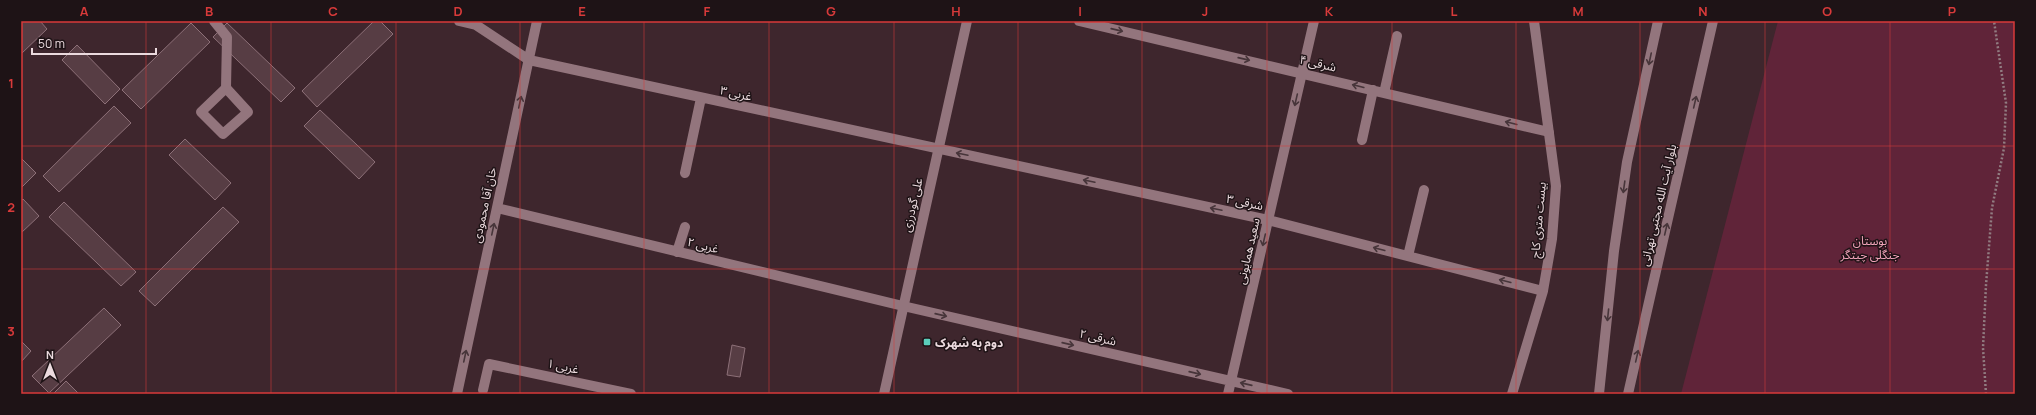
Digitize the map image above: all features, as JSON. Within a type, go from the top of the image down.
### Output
[{"type":"street","points":[[214,21],[227,37],[226,88],[248,112],[223,134],[201,112],[226,88]]},
{"type":"street","points":[[459,21],[475,23],[529,60]]},
{"type":"street","name":"خان آقا محمودی","points":[[457,394],[537,21]]},
{"type":"street","name":"علی گودرزی","points":[[884,394],[967,21]]},
{"type":"street","name":"۴ شرقی","points":[[1079,21],[1302,72],[1549,132]]},
{"type":"street","name":"سعید همایونی","points":[[1228,394],[1314,21]]},
{"type":"street","name":"بیست متری کاج","points":[[1512,394],[1543,291],[1552,239],[1556,186],[1534,21]]},
{"type":"street","points":[[1599,394],[1614,251],[1627,162],[1658,21]]},
{"type":"street","name":"بلوار آیت الله مجتبی تهرانی","points":[[1628,394],[1713,21]]},
{"type":"street","points":[[1384,93],[1396,36]]},
{"type":"street","name":"۳ غربی","points":[[529,60],[938,149]]},
{"type":"street","points":[[1362,140],[1373,90]]},
{"type":"street","points":[[685,173],[701,98]]},
{"type":"street","name":"۳ شرقی","points":[[938,149],[1268,220],[1543,291]]},
{"type":"street","points":[[1408,256],[1424,190]]},
{"type":"street","name":"۲ غربی","points":[[497,208],[903,306]]},
{"type":"street","points":[[677,252],[685,227]]},
{"type":"street","name":"۲ شرقی","points":[[903,306],[1288,394]]},
{"type":"street","name":"۱ غربی","points":[[483,390],[489,364],[631,394]]},
{"type":"path","points":[[1986,394],[1983,348],[1986,285],[1992,208],[2004,148],[2006,103],[1994,21]]},
{"type":"green space","name":"بوستان جنگلی چیتگر","points":[[1778,21],[2015,21],[2015,394],[1681,394]]},
{"type":"building","points":[[21,21],[40,21],[47,29],[21,54]]},
{"type":"building","points":[[374,21],[380,21],[393,34],[317,107],[302,91]]},
{"type":"building","points":[[191,23],[210,42],[141,109],[122,90]]},
{"type":"building","points":[[227,23],[295,88],[281,102],[213,37]]},
{"type":"building","points":[[77,45],[120,89],[105,104],[62,60]]},
{"type":"building","points":[[114,106],[131,123],[59,192],[43,176]]},
{"type":"building","points":[[320,110],[375,162],[359,179],[304,126]]},
{"type":"building","points":[[185,139],[231,183],[215,200],[169,155]]},
{"type":"building","points":[[21,158],[36,173],[21,188]]},
{"type":"building","points":[[23,199],[39,216],[21,233],[21,201]]},
{"type":"building","points":[[64,202],[136,272],[121,286],[49,217]]},
{"type":"building","points":[[223,207],[239,222],[155,306],[139,291]]},
{"type":"building","points":[[104,308],[121,325],[49,393],[32,376]]},
{"type":"building","points":[[21,341],[31,351],[21,362]]},
{"type":"building","points":[[732,345],[745,348],[740,377],[727,375]]},
{"type":"building","points":[[66,381],[79,394],[53,394]]},
{"type":"place","name":"دوم به شهرک","points":[[927,342]]}]
